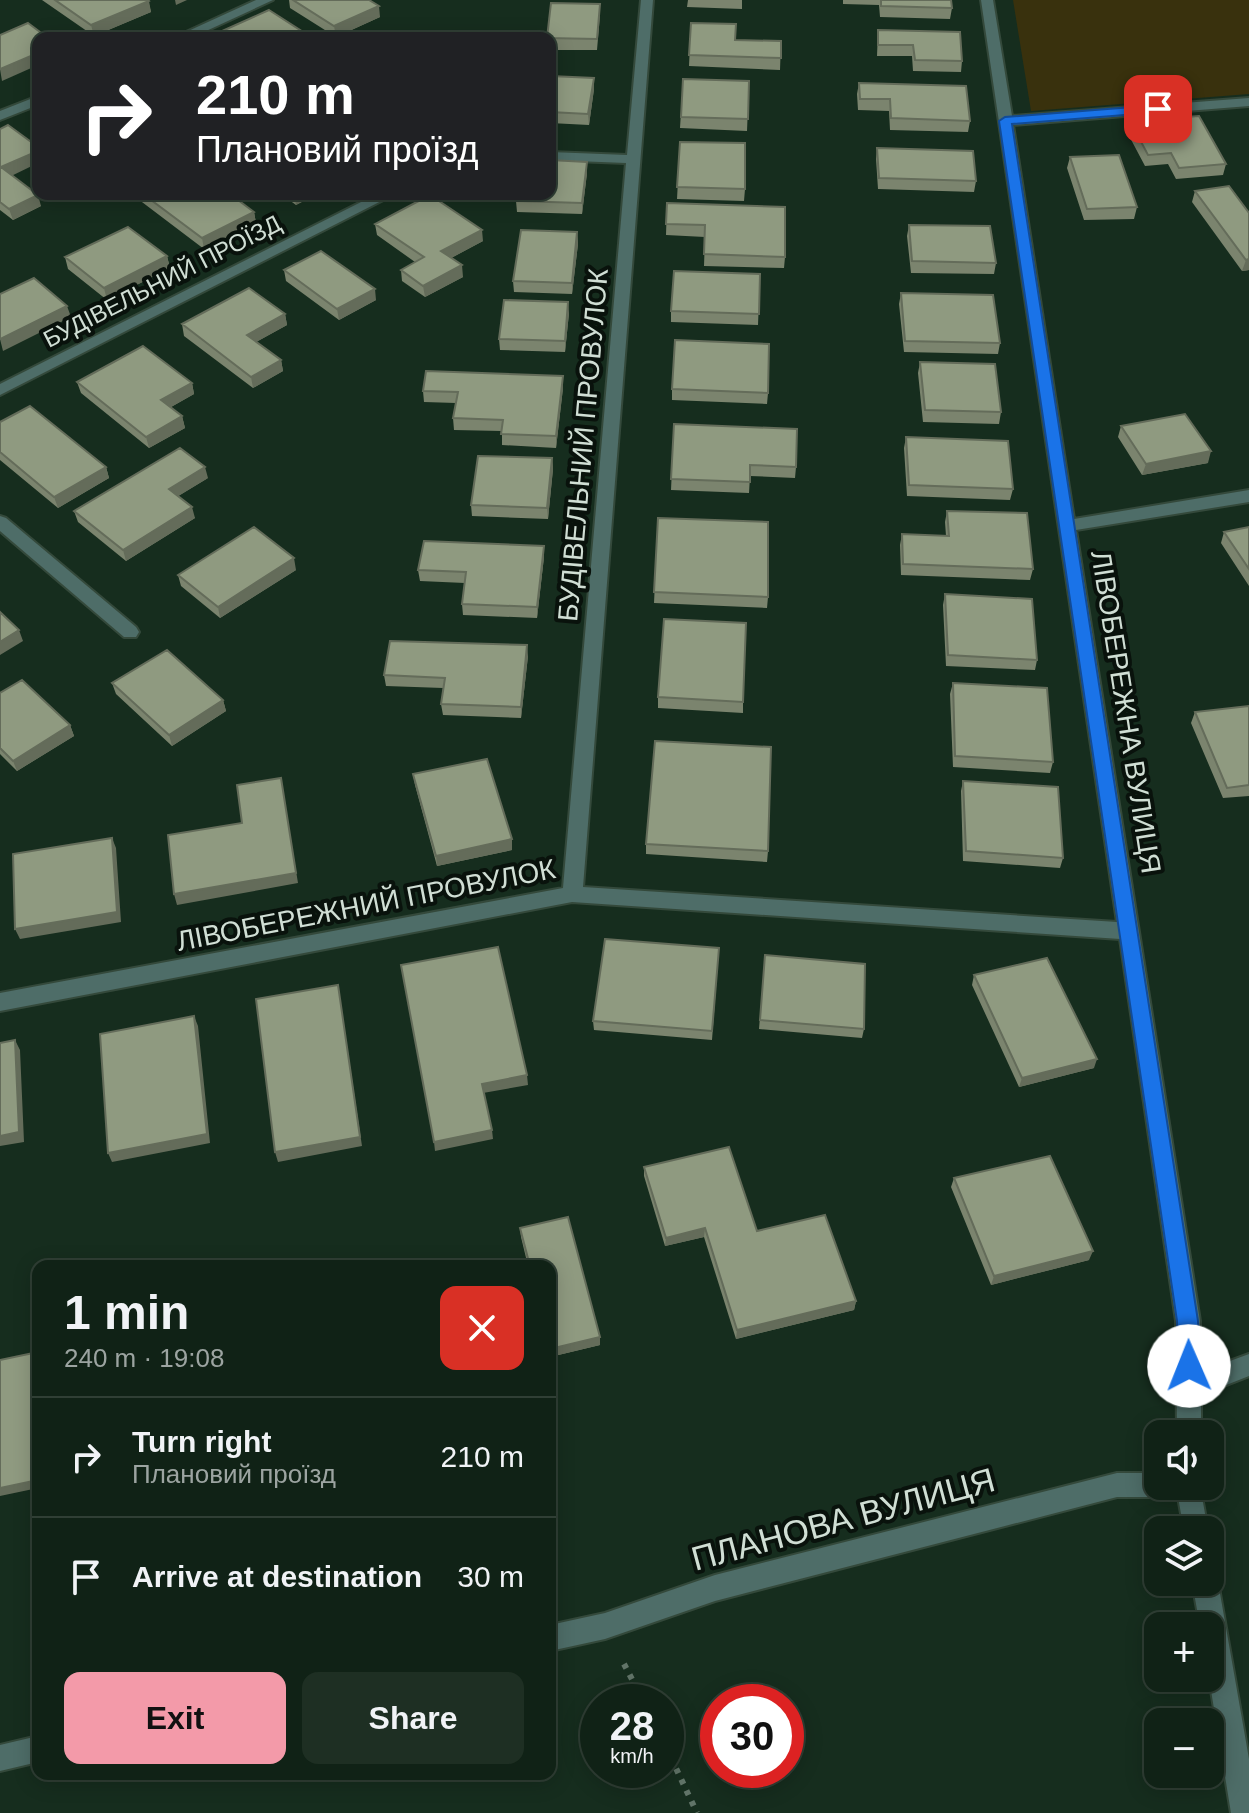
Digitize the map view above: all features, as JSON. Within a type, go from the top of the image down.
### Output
[{"type":"street","points":[[194,32],[267,0]]},
{"type":"street","name":"БУДІВЕЛЬНИЙ ПРОВУЛОК","points":[[572,894],[647,0]]},
{"type":"street","name":"ЛІВОБЕРЕЖНА ВУЛИЦЯ","points":[[987,0],[1188,1321],[1189,1420]]},
{"type":"street","points":[[1005,121],[1249,102]]},
{"type":"street","points":[[0,116],[32,103]]},
{"type":"street","points":[[556,156],[634,159]]},
{"type":"street","name":"БУДІВЕЛЬНИЙ ПРОЇЗД","points":[[0,390],[376,200]]},
{"type":"street","points":[[1066,526],[1249,496]]},
{"type":"street","points":[[0,522],[130,632]]},
{"type":"street","name":"ЛІВОБЕРЕЖНИЙ ПРОВУЛОК","points":[[0,1002],[572,894],[1127,931]]},
{"type":"street","points":[[1189,1388],[1249,1365]]},
{"type":"street","name":"ПЛАНОВА ВУЛИЦЯ","points":[[556,1637],[605,1626],[715,1588],[1117,1485],[1144,1485]]},
{"type":"street","points":[[1207,1596],[1245,1813]]},
{"type":"street","points":[[0,1758],[32,1750]]},
{"type":"path","points":[[684,1785],[697,1813]]},
{"type":"shaded area","points":[[1013,0],[1249,0],[1249,94],[1031,111]]},
{"type":"building","points":[[55,0],[148,0],[149,1],[91,25]]},
{"type":"building","points":[[293,0],[369,0],[379,6],[334,26]]},
{"type":"building","points":[[881,0],[951,0],[952,8],[881,6]]},
{"type":"building","points":[[551,3],[600,4],[597,39],[556,38],[556,32],[548,32]]},
{"type":"building","points":[[269,10],[303,32],[220,32]]},
{"type":"building","points":[[28,23],[40,32],[32,32],[32,56],[0,69],[0,35]]},
{"type":"building","points":[[691,23],[736,24],[735,40],[781,41],[781,58],[689,55]]},
{"type":"building","points":[[878,30],[960,32],[962,61],[915,60],[913,45],[878,45]]},
{"type":"building","points":[[556,76],[594,78],[588,114],[556,112]]},
{"type":"building","points":[[683,79],[749,81],[748,119],[681,117]]},
{"type":"building","points":[[859,83],[966,86],[970,121],[891,118],[890,99],[860,99]]},
{"type":"building","points":[[1199,116],[1226,164],[1179,168],[1171,153],[1148,155],[1130,121]]},
{"type":"building","points":[[8,125],[32,143],[32,154],[1,167],[32,190],[32,198],[9,209],[0,202],[0,129]]},
{"type":"building","points":[[680,142],[745,143],[745,189],[677,187]]},
{"type":"building","points":[[877,148],[973,151],[976,181],[879,178]]},
{"type":"building","points":[[1119,155],[1137,207],[1087,209],[1070,157]]},
{"type":"building","points":[[556,160],[587,162],[582,203],[516,201],[556,200]]},
{"type":"building","points":[[1229,186],[1249,213],[1249,259],[1246,260],[1195,191]]},
{"type":"building","points":[[151,200],[238,200],[254,212],[202,238]]},
{"type":"building","points":[[421,200],[437,200],[482,230],[441,251],[462,265],[423,286],[401,270],[424,257],[375,224]]},
{"type":"building","points":[[667,203],[785,207],[785,257],[704,254],[705,225],[666,224]]},
{"type":"building","points":[[909,225],[990,226],[996,263],[912,261]]},
{"type":"building","points":[[128,227],[167,256],[104,288],[65,257]]},
{"type":"building","points":[[521,230],[577,232],[572,283],[513,281]]},
{"type":"building","points":[[321,251],[375,289],[337,309],[284,270]]},
{"type":"building","points":[[674,271],[760,274],[759,314],[671,311]]},
{"type":"building","points":[[34,278],[67,306],[0,339],[0,294]]},
{"type":"building","points":[[249,288],[285,314],[247,335],[281,360],[251,377],[182,324]]},
{"type":"building","points":[[901,293],[993,295],[1000,343],[905,341]]},
{"type":"building","points":[[504,300],[568,302],[565,341],[499,339]]},
{"type":"building","points":[[675,340],[769,344],[768,393],[672,389]]},
{"type":"building","points":[[143,346],[192,383],[161,400],[182,416],[146,437],[77,382]]},
{"type":"building","points":[[920,362],[995,364],[1001,412],[925,410]]},
{"type":"building","points":[[426,371],[563,376],[556,436],[501,434],[503,420],[453,418],[458,392],[423,391]]},
{"type":"building","points":[[30,406],[106,467],[54,497],[0,452],[0,422]]},
{"type":"building","points":[[1185,414],[1211,451],[1146,464],[1121,426]]},
{"type":"building","points":[[674,424],[797,429],[796,467],[750,465],[750,482],[671,479]]},
{"type":"building","points":[[906,437],[1008,441],[1013,489],[909,485]]},
{"type":"building","points":[[180,448],[205,467],[169,489],[192,507],[123,550],[74,511]]},
{"type":"building","points":[[478,456],[552,458],[547,508],[471,505]]},
{"type":"building","points":[[947,511],[1027,513],[1033,569],[903,564],[902,534],[949,536]]},
{"type":"building","points":[[658,518],[768,522],[768,597],[654,592]]},
{"type":"building","points":[[254,527],[294,558],[218,607],[178,575]]},
{"type":"building","points":[[1249,527],[1249,569],[1224,532]]},
{"type":"building","points":[[424,541],[544,546],[537,607],[462,604],[466,572],[418,570]]},
{"type":"building","points":[[945,594],[1032,599],[1037,660],[948,655]]},
{"type":"building","points":[[0,612],[19,630],[0,642]]},
{"type":"building","points":[[664,619],[746,623],[743,702],[658,697]]},
{"type":"building","points":[[390,641],[527,645],[521,707],[441,704],[445,678],[384,675]]},
{"type":"building","points":[[167,650],[223,700],[169,735],[112,683]]},
{"type":"building","points":[[22,680],[70,725],[13,761],[0,748],[0,693]]},
{"type":"building","points":[[953,683],[1047,688],[1053,762],[955,756]]},
{"type":"building","points":[[1249,706],[1249,785],[1227,788],[1195,712]]},
{"type":"building","points":[[655,741],[771,747],[768,851],[646,844]]},
{"type":"building","points":[[487,759],[512,839],[436,856],[413,774]]},
{"type":"building","points":[[281,778],[296,873],[174,894],[168,835],[242,823],[237,785]]},
{"type":"building","points":[[963,781],[1058,787],[1063,858],[966,851]]},
{"type":"building","points":[[112,838],[117,912],[15,929],[13,854]]},
{"type":"building","points":[[605,939],[719,948],[712,1031],[593,1021]]},
{"type":"building","points":[[498,947],[527,1075],[482,1084],[492,1130],[434,1142],[401,965]]},
{"type":"building","points":[[765,955],[865,964],[864,1029],[760,1020]]},
{"type":"building","points":[[1047,958],[1097,1059],[1022,1078],[974,975]]},
{"type":"building","points":[[338,985],[360,1137],[275,1152],[256,999]]},
{"type":"building","points":[[194,1016],[207,1134],[108,1153],[100,1034]]},
{"type":"building","points":[[15,1040],[19,1132],[0,1136],[0,1043]]},
{"type":"building","points":[[729,1147],[757,1231],[825,1215],[856,1301],[737,1330],[705,1228],[666,1238],[644,1167]]},
{"type":"building","points":[[1050,1156],[1093,1251],[994,1276],[954,1178]]},
{"type":"building","points":[[568,1217],[600,1337],[556,1348],[556,1260],[528,1260],[520,1228]]},
{"type":"building","points":[[32,1353],[32,1481],[0,1488],[0,1360]]},
{"type":"route","points":[[1158,109],[1005,121],[1188,1321],[1189,1366]]}]
